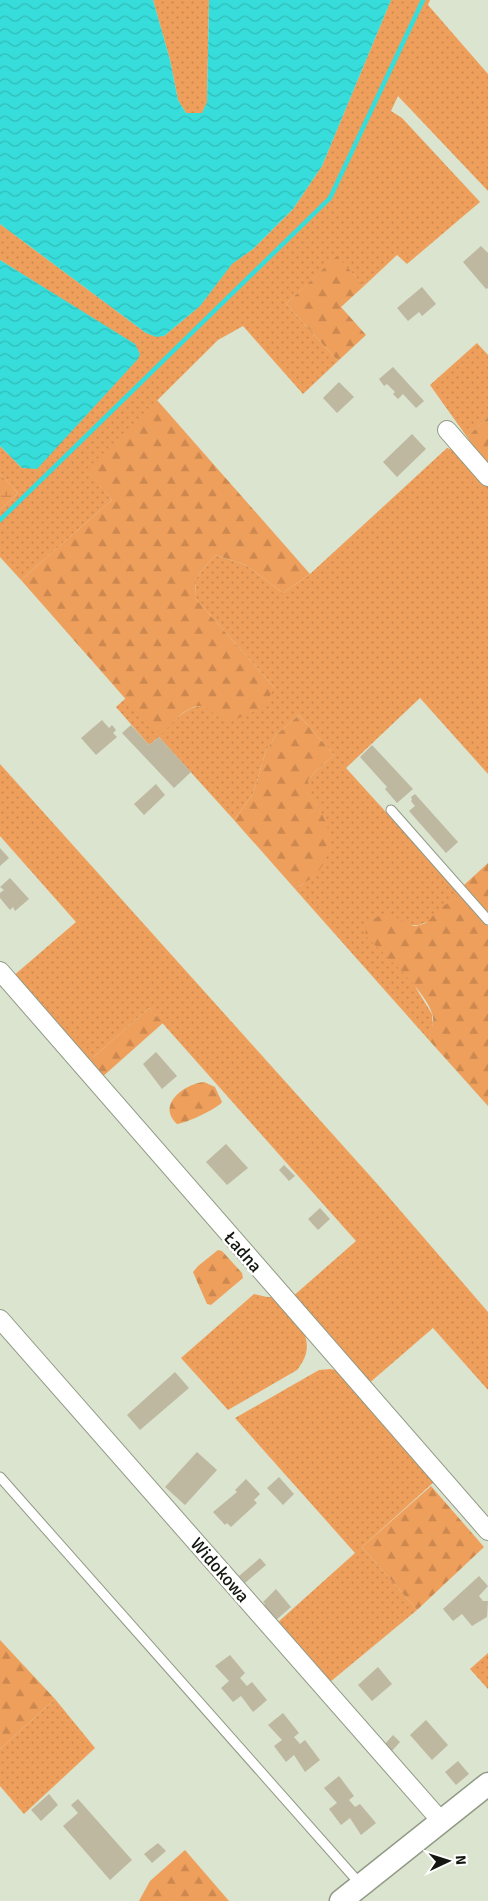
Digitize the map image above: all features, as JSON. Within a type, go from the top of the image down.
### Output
[{"type":"street","points":[[447,430],[488,477]]},
{"type":"street","name":"Ładna","points":[[0,972],[488,1531]]},
{"type":"street","name":"Widokowa","points":[[0,1319],[441,1821]]},
{"type":"street","points":[[341,1901],[488,1784]]},
{"type":"lane","points":[[391,810],[488,920]]},
{"type":"lane","points":[[0,1477],[361,1885]]},
{"type":"green space","points":[[153,0],[209,0],[207,103],[202,113],[186,113],[178,100],[170,60]]},
{"type":"green space","points":[[391,0],[430,0],[428,5],[488,74],[488,191],[398,96],[391,111],[402,118],[480,202],[407,264],[397,255],[364,286],[337,257],[286,304],[338,361],[303,394],[243,326],[218,340],[87,470],[112,500],[21,580],[0,557],[0,510],[18,493],[0,474],[0,446],[22,468],[64,301],[0,260],[0,224],[146,333],[164,336],[200,306],[232,263],[253,249],[293,209],[322,166]]},
{"type":"green space","points":[[337,256],[364,286],[341,307],[366,335],[338,361],[286,304]]},
{"type":"green space","points":[[477,343],[488,355],[488,417],[467,437],[430,385]]},
{"type":"green space","points":[[157,400],[310,574],[283,593],[246,565],[215,555],[196,578],[195,598],[274,687],[266,702],[242,717],[224,719],[218,717],[207,708],[201,706],[192,707],[172,723],[159,737],[21,580],[112,500],[86,470]]},
{"type":"green space","points":[[488,417],[488,468],[467,437]]},
{"type":"green space","points":[[447,448],[465,459],[488,487],[488,774],[420,698],[346,768],[461,895],[439,910],[429,921],[419,925],[407,925],[394,917],[416,988],[432,1014],[433,1028],[428,1039],[295,889],[313,877],[325,820],[310,793],[308,780],[334,755],[299,715],[276,735],[266,751],[253,794],[234,820],[159,737],[149,745],[116,707],[126,698],[159,736],[181,714],[195,707],[202,706],[208,708],[217,716],[274,687],[195,598],[196,578],[215,555],[246,565],[283,593],[310,574]]},
{"type":"green space","points":[[0,474],[18,493],[0,510]]},
{"type":"green space","points":[[299,715],[334,755],[308,780],[313,797],[328,827],[329,843],[326,859],[318,873],[295,889],[234,820],[253,794],[266,751],[276,735]]},
{"type":"green space","points":[[0,764],[380,1187],[488,1312],[488,1390],[433,1328],[367,1385],[291,1298],[356,1241],[149,1008],[88,1062],[12,977],[76,922],[0,836]]},
{"type":"green space","points":[[488,863],[488,914],[463,886]]},
{"type":"green space","points":[[461,895],[488,926],[488,1106],[428,1039],[433,1026],[433,1016],[421,993],[365,935],[371,921],[384,915],[395,917],[413,926],[423,924],[438,910]]},
{"type":"green space","points":[[149,1008],[163,1023],[101,1078],[88,1062]]},
{"type":"green space","points":[[204,1082],[215,1087],[222,1102],[201,1115],[177,1124],[171,1117],[171,1103],[181,1091]]},
{"type":"green space","points":[[218,1250],[222,1251],[242,1273],[243,1278],[211,1305],[207,1304],[193,1272]]},
{"type":"green space","points":[[254,1294],[278,1297],[303,1331],[307,1349],[304,1359],[297,1370],[228,1410],[181,1358]]},
{"type":"green space","points":[[331,1369],[343,1373],[435,1481],[362,1547],[417,1610],[330,1682],[277,1623],[355,1553],[235,1418],[319,1370]]},
{"type":"green space","points":[[431,1486],[484,1547],[417,1610],[362,1547]]},
{"type":"green space","points":[[0,1640],[55,1699],[0,1749]]},
{"type":"green space","points":[[488,1653],[488,1689],[470,1669]]},
{"type":"green space","points":[[55,1699],[95,1748],[24,1814],[0,1786],[0,1749]]},
{"type":"green space","points":[[185,1850],[229,1901],[139,1901],[150,1881]]},
{"type":"water","points":[[0,0],[153,0],[170,60],[178,100],[186,113],[202,113],[207,102],[209,0],[391,0],[322,166],[293,209],[253,249],[232,264],[200,306],[164,336],[156,337],[146,333],[0,224]]},
{"type":"water","points":[[0,260],[135,344],[140,354],[138,359],[37,469],[22,468],[0,446]]},
{"type":"building","points":[[481,246],[488,253],[488,288],[486,289],[463,262]]},
{"type":"building","points":[[422,287],[436,304],[422,316],[419,312],[408,321],[397,308]]},
{"type":"building","points":[[393,367],[424,401],[416,408],[403,394],[398,399],[393,394],[395,392],[387,384],[384,386],[379,379]]},
{"type":"building","points":[[339,382],[354,397],[337,413],[323,398]]},
{"type":"building","points":[[412,434],[426,449],[397,477],[383,462]]},
{"type":"building","points":[[102,720],[109,728],[112,725],[116,730],[113,733],[117,737],[96,755],[81,738]]},
{"type":"building","points":[[131,725],[149,745],[159,737],[191,772],[174,788],[122,733]]},
{"type":"building","points":[[372,745],[413,789],[397,803],[385,789],[387,787],[360,757]]},
{"type":"building","points":[[156,784],[165,795],[144,815],[134,804]]},
{"type":"building","points":[[415,794],[458,842],[446,853],[409,811],[415,806],[411,801],[411,797]]},
{"type":"building","points":[[0,848],[9,858],[0,866]]},
{"type":"building","points":[[10,878],[29,899],[15,911],[13,907],[10,910],[0,898],[0,893],[4,890],[0,887]]},
{"type":"building","points":[[156,1052],[177,1076],[162,1089],[143,1064]]},
{"type":"building","points":[[226,1144],[248,1168],[227,1185],[206,1162]]},
{"type":"building","points":[[284,1165],[295,1176],[289,1181],[279,1170]]},
{"type":"building","points":[[320,1208],[330,1219],[318,1230],[308,1219]]},
{"type":"building","points":[[175,1372],[189,1388],[140,1430],[127,1415]]},
{"type":"building","points":[[197,1452],[217,1470],[185,1505],[165,1487]]},
{"type":"building","points":[[279,1477],[294,1494],[283,1505],[267,1488]]},
{"type":"building","points":[[246,1479],[260,1494],[254,1500],[257,1503],[231,1527],[227,1523],[225,1525],[213,1512],[237,1492],[235,1490]]},
{"type":"building","points":[[260,1558],[266,1565],[245,1583],[239,1576]]},
{"type":"building","points":[[479,1576],[488,1586],[479,1596],[483,1601],[488,1601],[487,1617],[472,1626],[462,1614],[453,1621],[443,1609]]},
{"type":"building","points":[[276,1589],[291,1607],[275,1621],[263,1606],[265,1604],[263,1602]]},
{"type":"building","points":[[230,1655],[245,1673],[240,1678],[247,1686],[252,1682],[267,1700],[253,1712],[241,1696],[233,1702],[221,1688],[229,1681],[215,1666]]},
{"type":"building","points":[[378,1667],[392,1684],[372,1701],[358,1685]]},
{"type":"building","points":[[283,1713],[299,1733],[294,1737],[300,1744],[305,1740],[320,1760],[305,1772],[294,1755],[286,1762],[274,1746],[282,1740],[268,1725]]},
{"type":"building","points":[[426,1720],[448,1745],[432,1760],[410,1735]]},
{"type":"building","points":[[393,1735],[400,1742],[391,1752],[384,1745]]},
{"type":"building","points":[[458,1761],[469,1774],[456,1785],[445,1772]]},
{"type":"building","points":[[339,1776],[354,1796],[349,1800],[355,1807],[360,1804],[376,1823],[361,1835],[350,1818],[341,1825],[329,1809],[337,1803],[324,1788]]},
{"type":"building","points":[[49,1794],[58,1805],[41,1821],[31,1810]]},
{"type":"building","points":[[78,1799],[132,1860],[110,1880],[63,1826],[78,1813],[71,1805]]},
{"type":"building","points":[[158,1843],[166,1851],[152,1863],[144,1854]]},
{"type":"waterway","points":[[0,520],[330,198],[423,0]]}]
